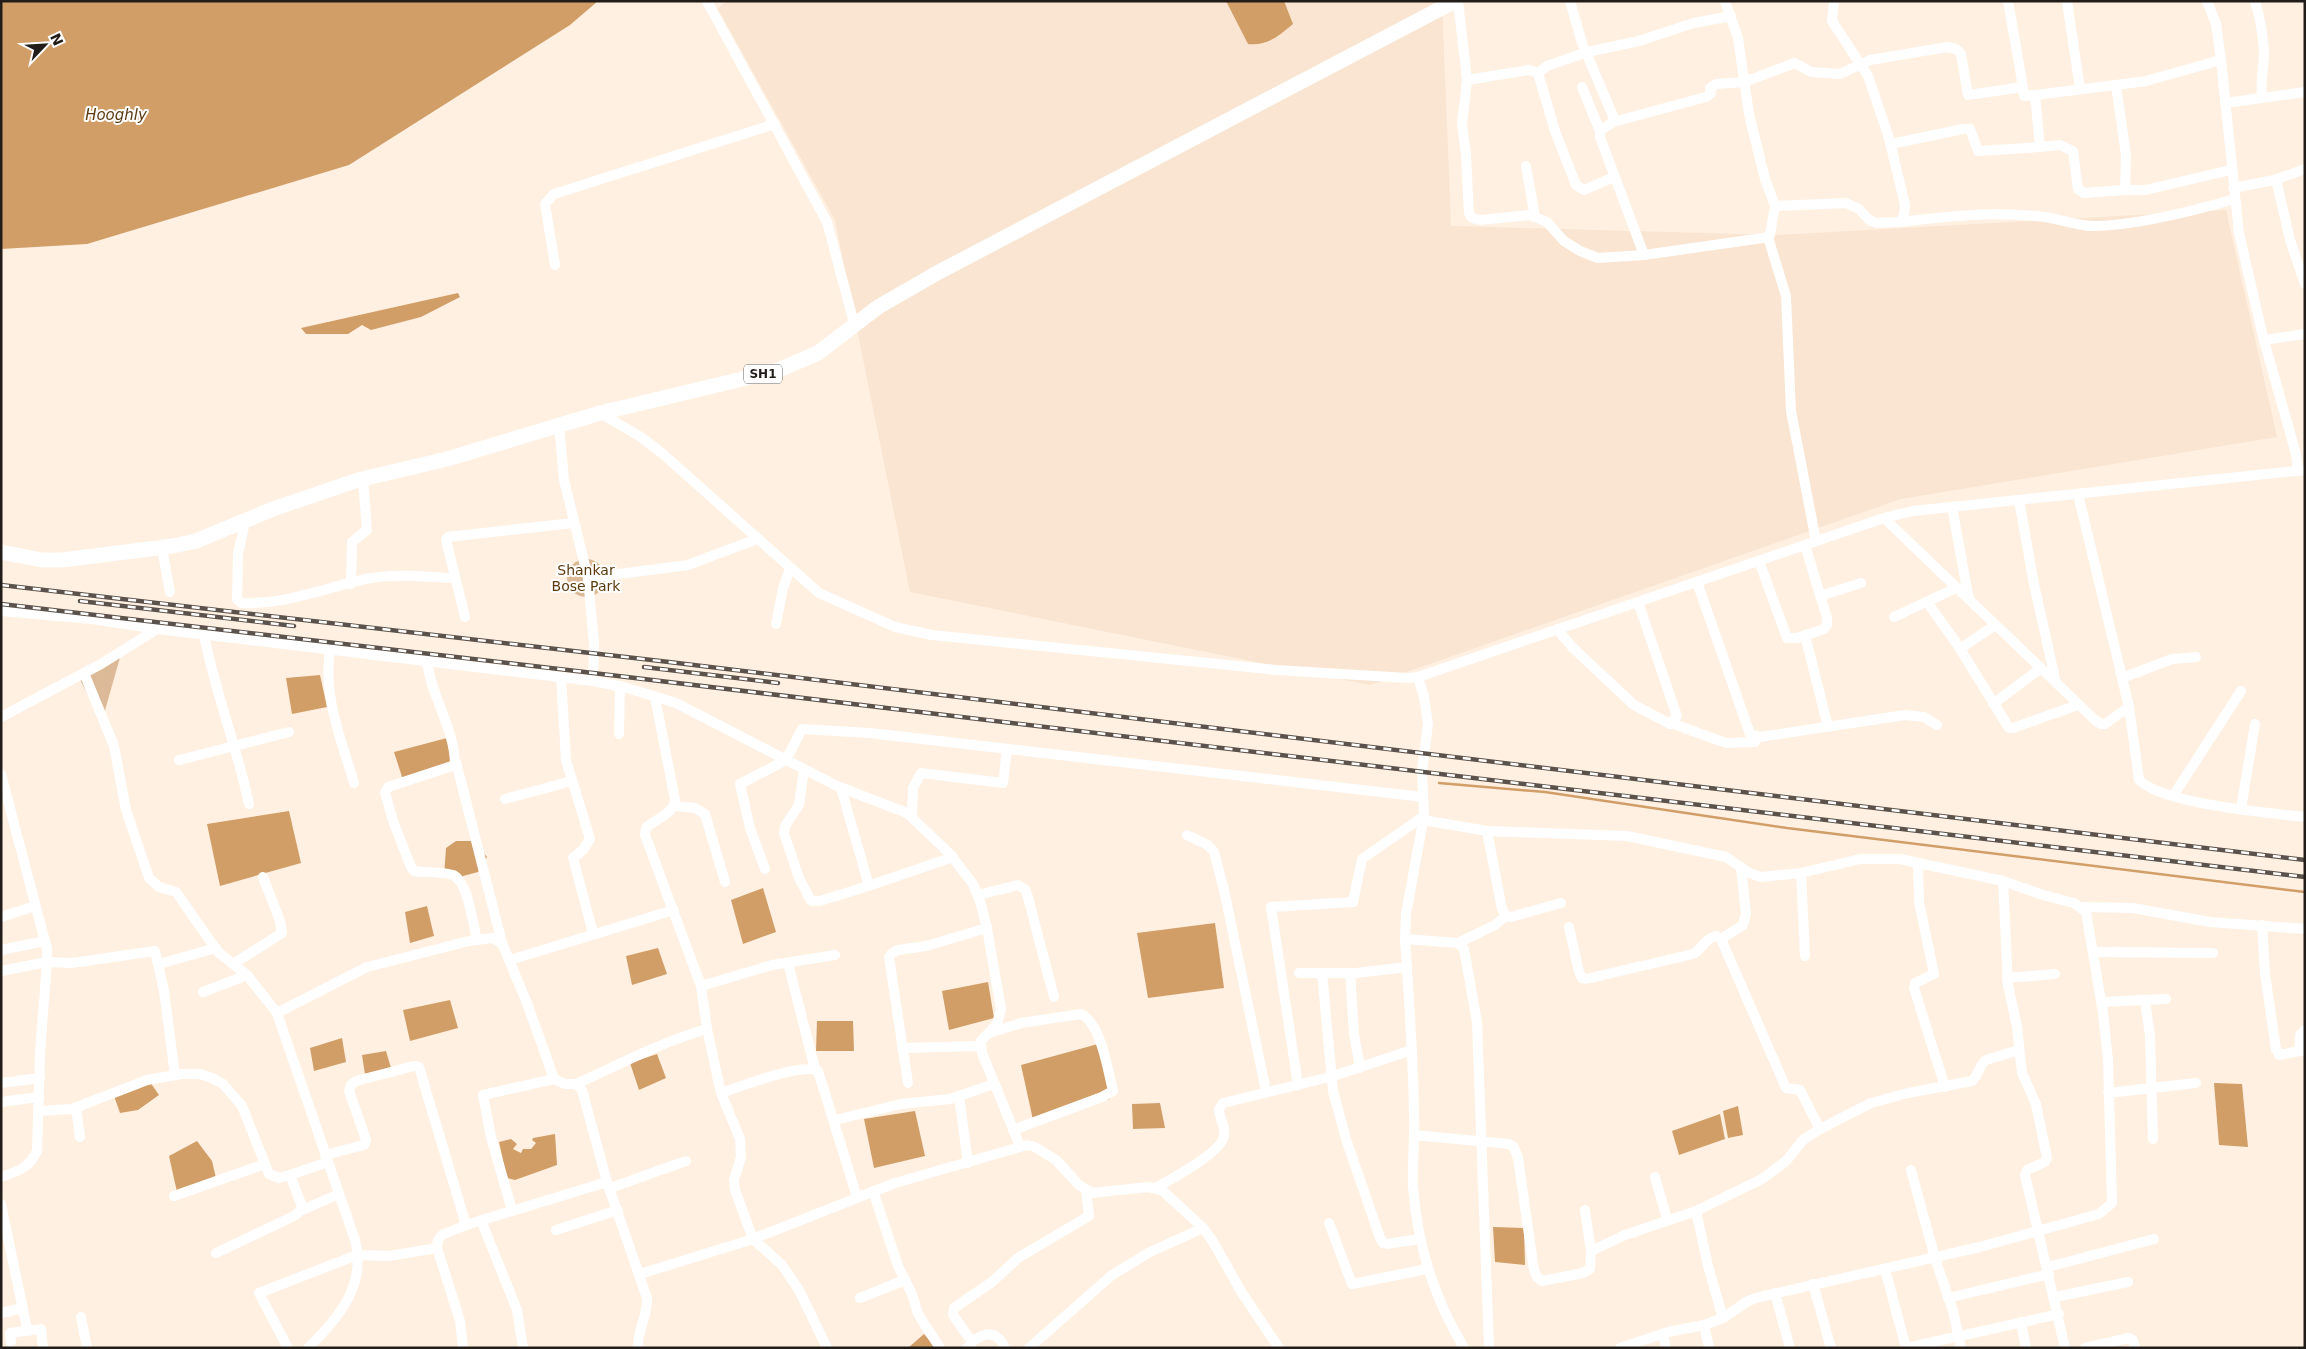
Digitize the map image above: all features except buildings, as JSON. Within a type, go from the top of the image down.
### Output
[{"type":"main road","name":"SH1","points":[[1,552],[42,560],[62,560],[162,548],[196,541],[305,498],[363,479],[447,458],[600,413],[776,371],[818,352],[854,323],[937,273],[1457,1]]},
{"type":"street","points":[[707,1],[827,222],[854,323]]},
{"type":"street","points":[[1457,1],[1467,80],[1462,124],[1466,154],[1469,213],[1472,218],[1480,220],[1507,216],[1535,216],[1547,222],[1564,241],[1580,251],[1598,258],[1644,255],[1768,237]]},
{"type":"street","points":[[1570,1],[1586,52],[1610,107],[1613,122]]},
{"type":"street","points":[[1725,1],[1732,16],[1738,38],[1749,114],[1765,179],[1775,206],[1772,230],[1768,237],[1786,296],[1791,412],[1816,541]]},
{"type":"street","points":[[1834,1],[1832,21],[1862,64],[1868,76],[1891,144],[1905,205],[1904,215],[1900,222]]},
{"type":"street","points":[[2008,1],[2024,96],[2146,81],[2221,60]]},
{"type":"street","points":[[2067,1],[2080,89]]},
{"type":"street","points":[[600,413],[641,437],[663,454],[819,594],[895,627],[932,635],[1276,670],[1408,678],[1884,518],[1913,511],[2302,471],[2264,340],[2239,233],[2221,60],[2216,24],[2208,1]]},
{"type":"street","points":[[2259,2],[2264,53],[2261,75],[2262,98]]},
{"type":"street","points":[[1538,73],[1547,66],[1586,52],[1639,41],[1694,23],[1732,16]]},
{"type":"street","points":[[1600,131],[1613,122],[1709,96],[1710,88],[1716,84],[1744,82],[1795,63],[1811,72],[1840,74],[1862,64],[1885,57],[1948,47],[1956,49],[1961,54],[1968,95],[2023,88]]},
{"type":"street","points":[[1467,80],[1529,70],[1538,73]]},
{"type":"street","points":[[1538,73],[1555,131],[1576,185],[1584,190],[1614,177]]},
{"type":"street","points":[[2116,85],[2126,155],[2125,190]]},
{"type":"street","points":[[1582,86],[1644,255]]},
{"type":"street","points":[[2225,103],[2305,92]]},
{"type":"street","points":[[2035,95],[2040,147]]},
{"type":"street","points":[[555,265],[546,204],[554,194],[684,155],[775,124]]},
{"type":"street","points":[[1891,144],[1970,129],[1978,152],[2060,145],[2073,151],[2078,189],[2084,193],[2145,190],[2231,170]]},
{"type":"street","points":[[1526,166],[1535,216]]},
{"type":"street","points":[[2233,188],[2276,179],[2305,169]]},
{"type":"street","points":[[2276,179],[2290,240],[2305,284]]},
{"type":"street","points":[[1775,206],[1846,203],[1854,205],[1869,220],[1876,223],[1991,213],[2046,217],[2090,226],[2110,226],[2204,208],[2235,199]]},
{"type":"street","points":[[2264,340],[2305,334]]},
{"type":"street","points":[[559,425],[564,480],[588,578],[594,643],[593,681]]},
{"type":"street","points":[[351,584],[352,542],[367,530],[363,479]]},
{"type":"street","points":[[2078,494],[2129,706],[2139,780],[2150,788],[2173,796],[2241,809],[2305,817]]},
{"type":"street","points":[[2019,500],[2034,584],[2056,683]]},
{"type":"street","points":[[1952,507],[1969,600]]},
{"type":"street","points":[[1884,518],[2101,724],[2106,724],[2129,706]]},
{"type":"street","points":[[245,522],[236,577],[237,599],[241,604],[286,600],[389,575],[455,578]]},
{"type":"street","points":[[465,617],[446,540],[448,537],[573,523]]},
{"type":"street","points":[[588,578],[688,565],[757,539]]},
{"type":"street","points":[[1759,560],[1787,638],[1790,639],[1824,629],[1827,625],[1805,545]]},
{"type":"street","points":[[162,548],[170,592]]},
{"type":"street","points":[[776,624],[783,588],[790,569]]},
{"type":"street","points":[[1696,582],[1750,734],[1760,737],[1905,715],[1924,717],[1937,725]]},
{"type":"street","points":[[1820,596],[1861,583]]},
{"type":"street","points":[[1894,617],[1956,588]]},
{"type":"street","points":[[1638,602],[1677,716],[1671,723]]},
{"type":"street","points":[[1927,602],[1960,649],[2009,728],[2078,704]]},
{"type":"street","points":[[1,611],[92,619],[204,635],[561,677],[620,686],[676,703],[841,788],[897,808],[912,817],[953,857],[973,884],[978,895],[987,928],[1001,1010],[997,1024],[986,1034],[981,1041],[981,1046],[994,1084],[1020,1146]]},
{"type":"street","points":[[1960,649],[1995,625]]},
{"type":"street","points":[[1,717],[84,673],[157,629]]},
{"type":"street","points":[[1557,629],[1573,648],[1634,705],[1671,723],[1726,744],[1755,742]]},
{"type":"street","points":[[204,635],[214,678],[236,746],[250,804]]},
{"type":"street","points":[[1804,635],[1828,727]]},
{"type":"street","points":[[330,650],[328,691],[354,783]]},
{"type":"street","points":[[2122,678],[2172,659],[2196,656]]},
{"type":"street","points":[[427,661],[430,684],[449,735],[502,943],[554,1078],[565,1084],[576,1084],[643,1054],[667,1041],[707,1029]]},
{"type":"street","points":[[1993,704],[2041,668]]},
{"type":"street","points":[[84,673],[114,746],[126,810],[149,878],[159,887],[176,892],[216,948],[247,975],[278,1013],[355,1240],[358,1270],[348,1301],[328,1328],[308,1348]]},
{"type":"street","points":[[1418,676],[1424,697],[1428,724],[1422,772],[1423,818],[1406,914],[1405,939],[1412,1050],[1413,1186],[1420,1239],[1427,1269],[1438,1302],[1464,1348]]},
{"type":"street","points":[[561,677],[566,760],[590,839],[583,850],[573,858],[593,933]]},
{"type":"street","points":[[618,734],[620,686]]},
{"type":"street","points":[[2173,796],[2241,691]]},
{"type":"street","points":[[655,696],[674,806]]},
{"type":"street","points":[[2241,809],[2255,724]]},
{"type":"street","points":[[764,869],[750,828],[740,784],[786,760],[799,732],[806,729],[870,733],[1423,797]]},
{"type":"street","points":[[179,760],[289,732]]},
{"type":"street","points":[[912,817],[913,788],[921,773],[1003,783],[1007,749]]},
{"type":"street","points":[[456,762],[453,767],[388,787],[385,792],[393,821],[411,868],[414,871],[436,872],[457,878],[463,886],[477,940]]},
{"type":"street","points":[[804,770],[799,805],[785,826],[784,833],[807,896],[812,901],[820,901],[869,886],[953,857]]},
{"type":"street","points":[[1,774],[45,941],[47,962],[38,1111],[38,1151],[31,1164],[22,1170],[1,1177]]},
{"type":"street","points":[[505,799],[572,782]]},
{"type":"street","points":[[841,788],[869,886]]},
{"type":"street","points":[[725,882],[705,814],[695,808],[674,806],[646,828],[645,835],[701,986],[707,1029],[721,1093],[740,1139],[741,1157],[734,1180],[753,1240],[782,1265],[791,1277],[807,1304],[827,1348]]},
{"type":"street","points":[[1298,1085],[1271,907],[1353,902],[1362,859],[1423,818],[1487,831],[1627,836],[1726,857],[1755,876],[1761,877],[1801,873],[1860,859],[1900,859],[2003,881],[2082,907],[2133,908],[2181,918],[2305,929]]},
{"type":"street","points":[[1487,831],[1502,909],[1506,916]]},
{"type":"street","points":[[1187,835],[1208,845],[1214,852],[1224,890],[1266,1091]]},
{"type":"street","points":[[1918,863],[1919,902],[1934,974],[1915,983],[1914,988],[1945,1087]]},
{"type":"street","points":[[1721,939],[1743,925],[1746,914],[1741,867]]},
{"type":"street","points":[[1801,873],[1805,956]]},
{"type":"street","points":[[233,964],[282,933],[280,921],[263,877]]},
{"type":"street","points":[[2003,881],[2007,978],[2017,1027],[2022,1073],[2036,1104],[2047,1158],[2045,1162],[2025,1172],[2059,1314],[2065,1348]]},
{"type":"street","points":[[978,895],[1018,885],[1026,890],[1054,996]]},
{"type":"street","points":[[1405,939],[1458,943],[1495,925],[1506,916],[1511,917],[1561,903]]},
{"type":"street","points":[[1,917],[35,906]]},
{"type":"street","points":[[1621,1348],[1662,1334],[1704,1325],[1723,1318],[1748,1301],[1813,1284],[1935,1258],[2039,1231],[2099,1214],[2112,1202],[2102,1002],[2088,920],[2082,907]]},
{"type":"street","points":[[510,960],[593,933],[674,910]]},
{"type":"street","points":[[2262,925],[2266,974],[2276,1049],[2279,1054],[2284,1055],[2302,1051],[2300,1035],[2305,1030]]},
{"type":"street","points":[[1569,927],[1579,972],[1582,978],[1586,979],[1693,954],[1699,951],[1703,943],[1711,937],[1716,936],[1721,939],[1786,1088],[1800,1090],[1820,1128]]},
{"type":"street","points":[[908,1083],[889,966],[892,953],[926,946],[987,928]]},
{"type":"street","points":[[278,1013],[367,967],[477,940],[492,938],[502,943]]},
{"type":"street","points":[[1,950],[45,941]]},
{"type":"street","points":[[1458,943],[1464,949],[1477,1022],[1489,1348]]},
{"type":"street","points":[[159,964],[216,948]]},
{"type":"street","points":[[1,971],[47,962],[72,963],[155,951],[159,964],[175,1075]]},
{"type":"street","points":[[2093,952],[2213,953]]},
{"type":"street","points":[[701,986],[772,966],[835,955]]},
{"type":"street","points":[[788,963],[815,1069],[820,1076],[835,1120],[857,1197]]},
{"type":"street","points":[[1299,972],[1384,972],[1407,967]]},
{"type":"street","points":[[1322,973],[1330,1077],[1346,1139],[1380,1238],[1383,1243],[1387,1244],[1420,1239]]},
{"type":"street","points":[[1350,973],[1354,1034],[1360,1068]]},
{"type":"street","points":[[2007,978],[2055,974]]},
{"type":"street","points":[[203,992],[247,975]]},
{"type":"street","points":[[2102,1002],[2166,999]]},
{"type":"street","points":[[2145,1000],[2150,1036],[2152,1139]]},
{"type":"street","points":[[986,1034],[1021,1023],[1081,1014],[1090,1020],[1098,1038],[1113,1091],[1102,1097],[1013,1130]]},
{"type":"street","points":[[902,1048],[981,1046]]},
{"type":"street","points":[[640,1274],[753,1240],[872,1191],[1020,1146],[1035,1147],[1056,1160],[1086,1190],[1101,1192],[1156,1187],[1191,1168],[1222,1141],[1224,1129],[1219,1114],[1220,1105],[1266,1091],[1330,1077],[1412,1050]]},
{"type":"street","points":[[1590,1251],[1667,1219],[1696,1211],[1738,1192],[1777,1169],[1786,1161],[1797,1146],[1820,1128],[1871,1104],[1972,1081],[1977,1076],[1982,1063],[1986,1060],[2019,1050]]},
{"type":"street","points":[[38,1111],[76,1107],[147,1080],[175,1075],[200,1074],[223,1084],[234,1094],[242,1106],[269,1174],[273,1177],[290,1175],[327,1158],[364,1145],[366,1140],[350,1091],[351,1085],[356,1081],[419,1066],[423,1073],[429,1103],[466,1224]]},
{"type":"street","points":[[721,1093],[766,1078],[815,1069]]},
{"type":"street","points":[[1,1083],[40,1078]]},
{"type":"street","points":[[512,1210],[491,1137],[483,1095],[554,1078]]},
{"type":"street","points":[[2108,1093],[2196,1083]]},
{"type":"street","points":[[576,1084],[582,1090],[609,1185],[640,1274],[648,1306],[638,1337],[638,1348]]},
{"type":"street","points":[[835,1120],[901,1104],[959,1096],[994,1084]]},
{"type":"street","points":[[959,1096],[968,1163]]},
{"type":"street","points":[[1,1102],[39,1097]]},
{"type":"street","points":[[76,1107],[80,1137]]},
{"type":"street","points":[[1414,1135],[1509,1144],[1516,1151],[1529,1243],[1537,1277],[1542,1281],[1584,1273],[1591,1265],[1585,1210]]},
{"type":"street","points":[[463,1348],[460,1321],[437,1248],[438,1240],[442,1235],[466,1224],[609,1185],[686,1160]]},
{"type":"street","points":[[174,1196],[265,1164]]},
{"type":"street","points":[[1911,1170],[1961,1348]]},
{"type":"street","points":[[290,1175],[301,1202],[300,1211]]},
{"type":"street","points":[[1655,1177],[1667,1219]]},
{"type":"street","points":[[1156,1187],[1203,1228],[1277,1347]]},
{"type":"street","points":[[1005,1348],[996,1335],[990,1333],[984,1333],[969,1345],[953,1315],[954,1308],[992,1282],[1018,1258],[1089,1216],[1086,1190]]},
{"type":"street","points":[[872,1191],[923,1325],[937,1346]]},
{"type":"street","points":[[216,1253],[300,1211],[339,1194]]},
{"type":"street","points":[[1,1204],[27,1329]]},
{"type":"street","points":[[556,1230],[618,1210]]},
{"type":"street","points":[[1696,1211],[1708,1266],[1723,1318]]},
{"type":"street","points":[[481,1220],[518,1310],[523,1348]]},
{"type":"street","points":[[1329,1223],[1352,1284],[1427,1269]]},
{"type":"street","points":[[1029,1348],[1112,1276],[1150,1252],[1203,1228]]},
{"type":"street","points":[[1948,1298],[2048,1271],[2154,1239]]},
{"type":"street","points":[[288,1348],[259,1293],[357,1255],[389,1256],[437,1248]]},
{"type":"street","points":[[1886,1269],[1906,1348],[2059,1314]]},
{"type":"street","points":[[860,1298],[905,1280]]},
{"type":"street","points":[[2055,1297],[2128,1282]]},
{"type":"street","points":[[1813,1284],[1831,1348]]},
{"type":"street","points":[[1775,1293],[1790,1348]]},
{"type":"street","points":[[1,1313],[22,1308]]},
{"type":"street","points":[[81,1317],[87,1348]]},
{"type":"street","points":[[2021,1322],[2026,1348]]},
{"type":"street","points":[[1704,1325],[1710,1348]]},
{"type":"street","points":[[12,1342],[10,1333],[27,1329],[41,1329],[43,1348]]},
{"type":"street","points":[[1662,1334],[1666,1348]]},
{"type":"street","points":[[2085,1348],[2129,1338],[2133,1340],[2135,1348]]},
{"type":"shaded area","points":[[726,1],[1442,1],[1451,226],[1777,235],[2226,210],[2277,437],[1901,499],[1370,685],[910,592],[835,220],[718,9]]},
{"type":"green space","name":"Shankar Bose Park","points":[[586,559],[599,565],[605,578],[599,591],[586,597],[573,591],[567,578],[573,565]]},
{"type":"green space","points":[[121,654],[102,721],[79,678]]},
{"type":"water","name":"Hooghly","points":[[1,1],[598,1],[570,25],[349,165],[87,244],[1,249]]},
{"type":"water","points":[[1226,1],[1284,1],[1293,24],[1267,42],[1248,44]]},
{"type":"water","points":[[458,293],[460,297],[421,317],[371,330],[362,325],[348,334],[306,334],[301,328]]},
{"type":"water","points":[[320,675],[327,707],[292,714],[286,678]]},
{"type":"water","points":[[447,738],[453,764],[403,780],[394,752]]},
{"type":"water","points":[[289,811],[301,863],[220,886],[207,824]]},
{"type":"water","points":[[456,841],[474,841],[487,857],[478,872],[463,876],[460,883],[444,876],[446,848]]},
{"type":"water","points":[[763,888],[776,932],[743,944],[731,900]]},
{"type":"water","points":[[427,906],[434,936],[410,943],[405,912]]},
{"type":"water","points":[[1215,923],[1224,988],[1148,998],[1137,933]]},
{"type":"water","points":[[658,948],[667,974],[632,985],[626,956]]},
{"type":"water","points":[[988,982],[994,1018],[949,1030],[942,991]]},
{"type":"water","points":[[450,1000],[458,1028],[410,1041],[403,1010]]},
{"type":"water","points":[[817,1021],[853,1021],[854,1051],[816,1051]]},
{"type":"water","points":[[342,1038],[346,1062],[314,1071],[310,1048]]},
{"type":"water","points":[[1098,1044],[1110,1099],[1033,1120],[1021,1065]]},
{"type":"water","points":[[386,1051],[391,1068],[365,1074],[362,1055]]},
{"type":"water","points":[[657,1054],[666,1078],[639,1090],[630,1063]]},
{"type":"water","points":[[150,1082],[159,1095],[138,1110],[120,1113],[114,1096]]},
{"type":"water","points":[[2214,1083],[2242,1084],[2248,1147],[2219,1145]]},
{"type":"water","points":[[1160,1103],[1165,1128],[1133,1129],[1132,1104]]},
{"type":"water","points":[[1738,1106],[1743,1135],[1728,1138],[1723,1111]]},
{"type":"water","points":[[915,1111],[925,1156],[874,1168],[864,1119]]},
{"type":"water","points":[[1720,1114],[1725,1139],[1679,1155],[1672,1131]]},
{"type":"water","points":[[555,1134],[557,1165],[515,1180],[507,1178],[499,1142],[511,1139],[517,1144],[513,1149],[521,1153],[523,1149],[531,1149],[536,1143],[532,1140],[533,1138]]},
{"type":"water","points":[[197,1141],[212,1161],[216,1178],[177,1192],[169,1156]]},
{"type":"water","points":[[1493,1227],[1524,1228],[1525,1265],[1495,1262]]},
{"type":"water","points":[[924,1334],[936,1348],[908,1348]]},
{"type":"waterway","points":[[1439,783],[1545,792],[1787,828],[2305,892]]},
{"type":"railway","points":[[1,585],[669,662],[2305,860]]},
{"type":"railway","points":[[80,601],[294,626]]},
{"type":"railway","points":[[1,604],[2305,877]]},
{"type":"railway","points":[[644,667],[778,683]]}]
